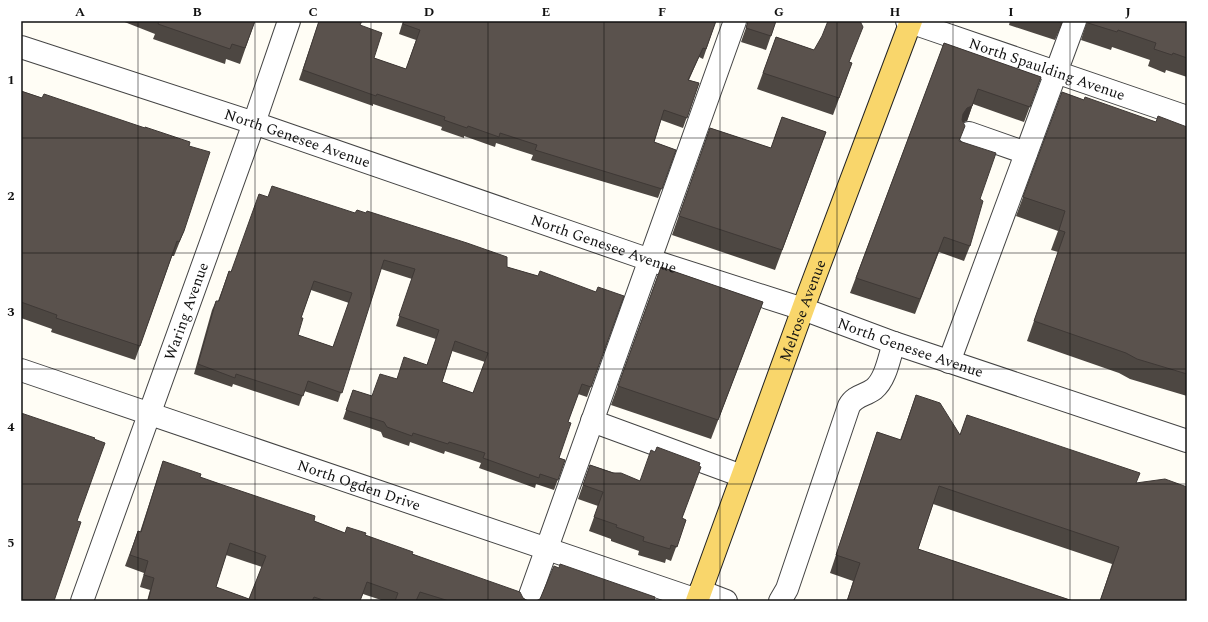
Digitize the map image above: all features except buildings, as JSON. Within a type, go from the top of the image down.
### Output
[{"type":"main road","name":"Melrose Avenue","points":[[698,597],[909,21]]},
{"type":"street","name":"Waring Avenue","points":[[82,601],[254,124],[289,21]]},
{"type":"street","points":[[528,601],[735,21]]},
{"type":"street","name":"North Spaulding Avenue","points":[[909,21],[1187,117]]},
{"type":"street","points":[[949,362],[1075,21]]},
{"type":"street","name":"North Genesee Avenue","points":[[21,47],[254,124],[650,260],[803,309],[949,362],[1187,441]]},
{"type":"street","points":[[969,133],[1026,153]]},
{"type":"street","points":[[780,601],[787,589],[849,406],[856,397],[871,391],[878,384],[883,376],[894,343]]},
{"type":"street","name":"North Ogden Drive","points":[[21,370],[547,548],[698,597],[726,601]]},
{"type":"street","points":[[592,421],[742,476]]}]
